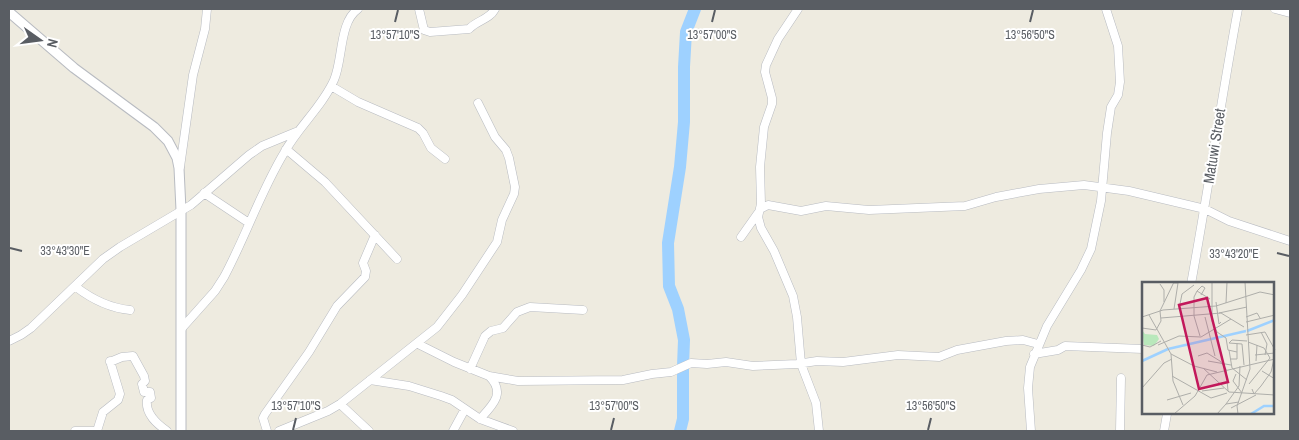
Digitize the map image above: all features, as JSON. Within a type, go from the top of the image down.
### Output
[{"type":"street","points":[[179,168],[193,75],[207,9]]},
{"type":"street","points":[[182,328],[210,297],[224,277],[236,255],[265,186],[297,132],[331,86],[337,72],[345,29],[352,15],[358,9]]},
{"type":"street","points":[[419,9],[422,26],[424,30],[430,32],[469,29],[475,22],[491,15],[495,9]]},
{"type":"street","points":[[798,9],[778,39],[766,65],[765,72],[772,104],[764,127],[760,167],[760,211],[758,217],[793,296],[797,317],[801,364],[816,403],[819,431]]},
{"type":"street","points":[[1031,431],[1028,377],[1034,354],[1051,319],[1081,270],[1091,249],[1103,188],[1107,132],[1111,107],[1118,95],[1120,82],[1118,46],[1106,9]]},
{"type":"street","name":"Matuwi Street","points":[[1191,282],[1238,9]]},
{"type":"street","points":[[1275,9],[1290,13]]},
{"type":"street","points":[[9,12],[74,68],[154,127],[168,141],[177,158],[181,210],[181,431]]},
{"type":"street","points":[[331,86],[358,102],[418,128],[431,148],[446,159]]},
{"type":"street","points":[[279,431],[328,411],[340,404],[418,344],[440,323],[462,295],[497,242],[502,220],[515,190],[510,158],[495,137],[478,103]]},
{"type":"street","points":[[9,341],[31,328],[76,287],[103,259],[114,251],[191,205],[248,155],[262,146],[297,132]]},
{"type":"street","points":[[286,149],[325,182],[397,259]]},
{"type":"street","points":[[741,237],[760,211],[768,205],[801,211],[826,206],[869,210],[965,206],[996,197],[1038,189],[1084,185],[1143,194],[1205,209],[1229,221],[1288,238]]},
{"type":"street","points":[[204,193],[249,223]]},
{"type":"street","points":[[267,431],[263,418],[265,414],[337,306],[364,277],[366,271],[363,263],[375,235]]},
{"type":"street","points":[[76,287],[100,303],[130,310]]},
{"type":"street","points":[[470,369],[485,336],[491,331],[502,328],[517,312],[530,307],[583,310]]},
{"type":"street","points":[[418,344],[488,376],[518,381],[623,380],[671,372],[691,363],[726,362],[748,366],[801,364],[817,361],[843,362],[898,354],[939,357],[957,350],[1015,340],[1038,344]]},
{"type":"street","points":[[1034,354],[1071,346],[1142,349]]},
{"type":"street","points":[[75,431],[97,431],[103,412],[118,400],[120,394],[110,362],[122,357],[133,356],[144,376],[145,381],[142,384],[144,392],[150,392],[152,398],[147,400],[146,403],[148,410],[156,423],[167,431]]},
{"type":"street","points":[[480,419],[496,399],[496,386],[488,376]]},
{"type":"street","points":[[1120,431],[1121,378]]},
{"type":"street","points":[[370,380],[409,386],[452,400],[480,419],[512,431]]},
{"type":"street","points":[[340,404],[369,431]]},
{"type":"street","points":[[453,431],[465,409]]},
{"type":"street","points":[[1164,431],[1167,415]]},
{"type":"waterway","points":[[680,431],[683,419],[684,340],[678,309],[669,286],[668,243],[680,167],[684,122],[686,32],[695,9]]}]
